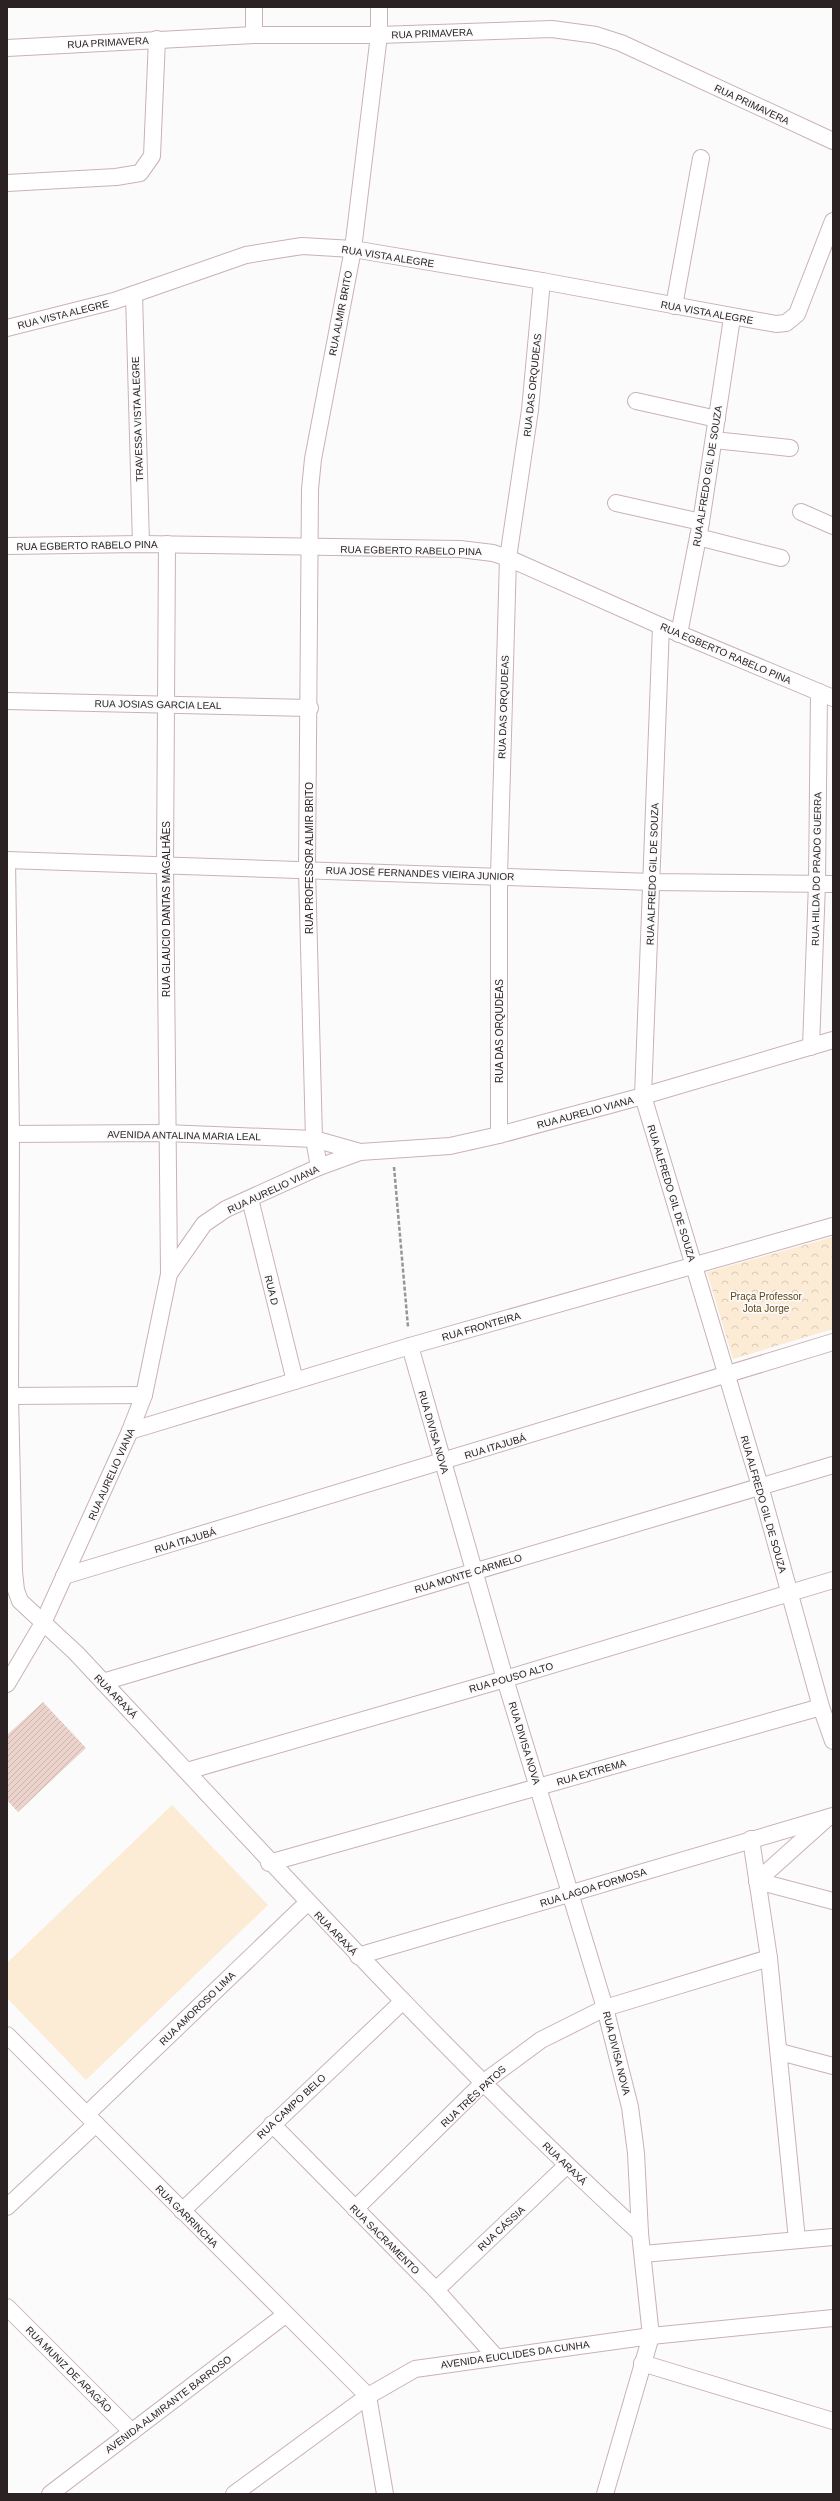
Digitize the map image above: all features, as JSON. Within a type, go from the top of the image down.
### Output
[{"type":"street","points":[[254,7],[254,35]]},
{"type":"street","name":"RUA ALMIR BRITO","points":[[309,548],[313,460],[352,250],[379,35],[379,7]]},
{"type":"street","name":"RUA PRIMAVERA","points":[[7,48],[254,35],[379,35],[552,30],[596,35],[622,43],[833,141]]},
{"type":"street","points":[[7,183],[116,177],[140,173],[152,156],[157,39]]},
{"type":"street","points":[[674,306],[701,158]]},
{"type":"street","name":"RUA VISTA ALEGRE","points":[[7,328],[134,294],[246,256],[302,246],[352,250],[542,281],[732,318],[776,324],[786,323],[797,314],[833,221]]},
{"type":"street","name":"RUA DAS ORQUDEAS","points":[[499,1135],[498,876],[508,558],[530,410],[542,281]]},
{"type":"street","name":"TRAVESSA VISTA ALEGRE","points":[[134,294],[141,544]]},
{"type":"street","name":"RUA ALFREDO GIL DE SOUZA","points":[[679,634],[714,440],[732,318]]},
{"type":"street","points":[[636,401],[717,419]]},
{"type":"street","points":[[714,440],[790,448]]},
{"type":"street","points":[[616,503],[699,529],[781,558]]},
{"type":"street","points":[[801,512],[833,526]]},
{"type":"street","name":"RUA EGBERTO RABELO PINA","points":[[7,546],[168,544],[309,548],[460,549],[493,553],[508,558],[679,634],[826,695]]},
{"type":"street","name":"RUA GLAUCIO DANTAS MAGALHÃES","points":[[168,544],[166,1133],[169,1274]]},
{"type":"street","name":"RUA PROFESSOR ALMIR BRITO","points":[[309,548],[310,708],[307,869],[314,1139],[320,1167]]},
{"type":"street","name":"RUA ALFREDO GIL DE SOUZA","points":[[661,626],[643,1096],[760,1486],[821,1707],[833,1741]]},
{"type":"street","name":"RUA HILDA DO PRADO GUERRA","points":[[811,1047],[826,695]]},
{"type":"street","name":"RUA JOSIAS GARCIA LEAL","points":[[7,701],[310,708]]},
{"type":"street","name":"RUA JOSÉ FERNANDES VIEIRA JUNIOR","points":[[7,860],[307,869],[652,882],[833,884]]},
{"type":"street","name":"RUA ARAXÁ","points":[[7,860],[9,1134],[8,1396],[16,1590],[20,1602],[103,1682],[187,1771],[270,1863],[402,2002],[484,2082],[566,2166],[640,2233]]},
{"type":"street","name":"RUA AURELIO VIANA","points":[[7,1684],[38,1619],[64,1576],[130,1431],[144,1395],[169,1274],[204,1224],[226,1209],[320,1167],[360,1152],[450,1146],[499,1135],[643,1096],[833,1040]]},
{"type":"street","name":"AVENIDA ANTALINA MARIA LEAL","points":[[9,1134],[166,1133],[314,1139],[360,1152]]},
{"type":"street","name":"RUA D","points":[[250,1199],[294,1381]]},
{"type":"street","name":"RUA FRONTEIRA","points":[[130,1431],[410,1346],[833,1226]]},
{"type":"street","name":"RUA ITAJUBÁ","points":[[64,1576],[443,1462],[833,1342]]},
{"type":"street","name":"RUA DIVISA NOVA","points":[[410,1346],[505,1679],[605,2008],[630,2107],[636,2153],[640,2233],[650,2336]]},
{"type":"street","points":[[8,1396],[144,1395]]},
{"type":"street","name":"RUA MONTE CARMELO","points":[[103,1682],[833,1465]]},
{"type":"street","name":"RUA POUSO ALTO","points":[[187,1771],[505,1679],[833,1580]]},
{"type":"street","name":"RUA EXTREMA","points":[[270,1863],[821,1707]]},
{"type":"street","points":[[758,1881],[830,1816]]},
{"type":"street","name":"RUA LAGOA FORMOSA","points":[[358,1956],[830,1816]]},
{"type":"street","points":[[751,1839],[769,1958],[780,2052],[797,2240]]},
{"type":"street","points":[[758,1881],[833,1901]]},
{"type":"street","name":"RUA AMOROSO LIMA","points":[[7,2208],[91,2119],[307,1902]]},
{"type":"street","name":"RUA TRÊS PATOS","points":[[355,2209],[484,2082],[541,2040],[605,2008],[769,1958]]},
{"type":"street","name":"RUA CAMPO BELO","points":[[182,2211],[402,2002]]},
{"type":"street","name":"RUA GARRINCHA","points":[[7,2035],[285,2315],[368,2396]]},
{"type":"street","points":[[780,2052],[833,2066]]},
{"type":"street","name":"RUA SACRAMENTO","points":[[272,2124],[436,2290],[495,2356]]},
{"type":"street","name":"RUA CÁSSIA","points":[[436,2290],[566,2166]]},
{"type":"street","points":[[643,2254],[833,2237]]},
{"type":"street","name":"RUA MUNIZ DE ARAGÃO","points":[[7,2306],[132,2432]]},
{"type":"street","name":"AVENIDA ALMIRANTE BARROSO","points":[[50,2494],[285,2315]]},
{"type":"street","name":"AVENIDA EUCLIDES DA CUNHA","points":[[234,2494],[255,2487],[368,2396],[415,2369],[495,2356],[650,2336],[833,2318]]},
{"type":"street","points":[[605,2494],[650,2336]]},
{"type":"street","points":[[642,2363],[833,2421]]},
{"type":"street","points":[[368,2396],[385,2494]]},
{"type":"path","points":[[393,1151],[410,1346]]},
{"type":"green space","name":"Praça Professor Jota Jorge","points":[[833,1237],[833,1329],[733,1359],[707,1272]]},
{"type":"green space","points":[[172,1805],[268,1905],[86,2080],[7,1998],[7,1963]]},
{"type":"building","points":[[43,1702],[86,1748],[18,1812],[7,1800],[7,1735]]}]
